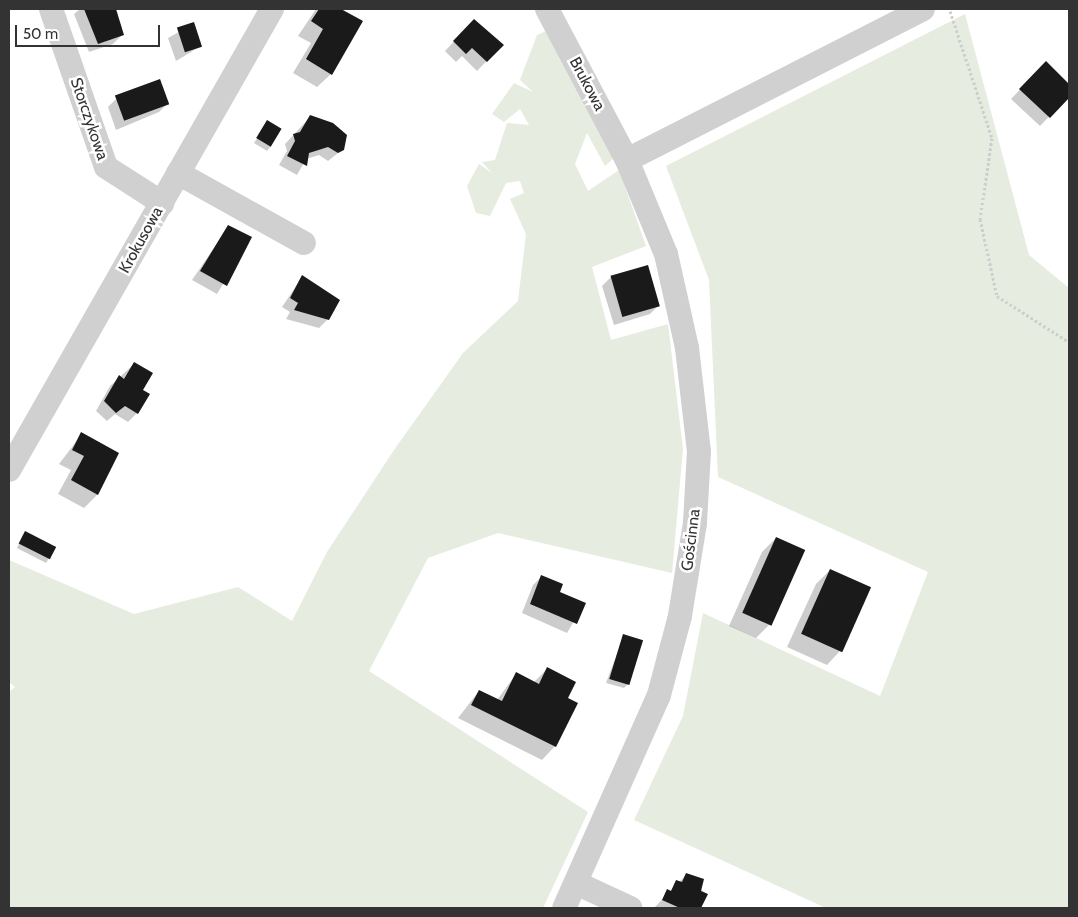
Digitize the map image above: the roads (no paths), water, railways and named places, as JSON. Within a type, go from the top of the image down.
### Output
[{"type":"street","name":"Storczykowa","points":[[51,9],[106,167],[162,203]]},
{"type":"street","name":"Krokusowa","points":[[9,470],[272,9]]},
{"type":"street","name":"Brukowa","points":[[547,9],[627,160]]},
{"type":"street","points":[[627,160],[923,9]]},
{"type":"street","name":"Gościnna","points":[[564,908],[659,695],[680,616],[694,523],[699,451],[687,348],[666,254],[627,160]]},
{"type":"street","points":[[178,174],[304,244]]},
{"type":"street","points":[[576,883],[630,908]]}]
